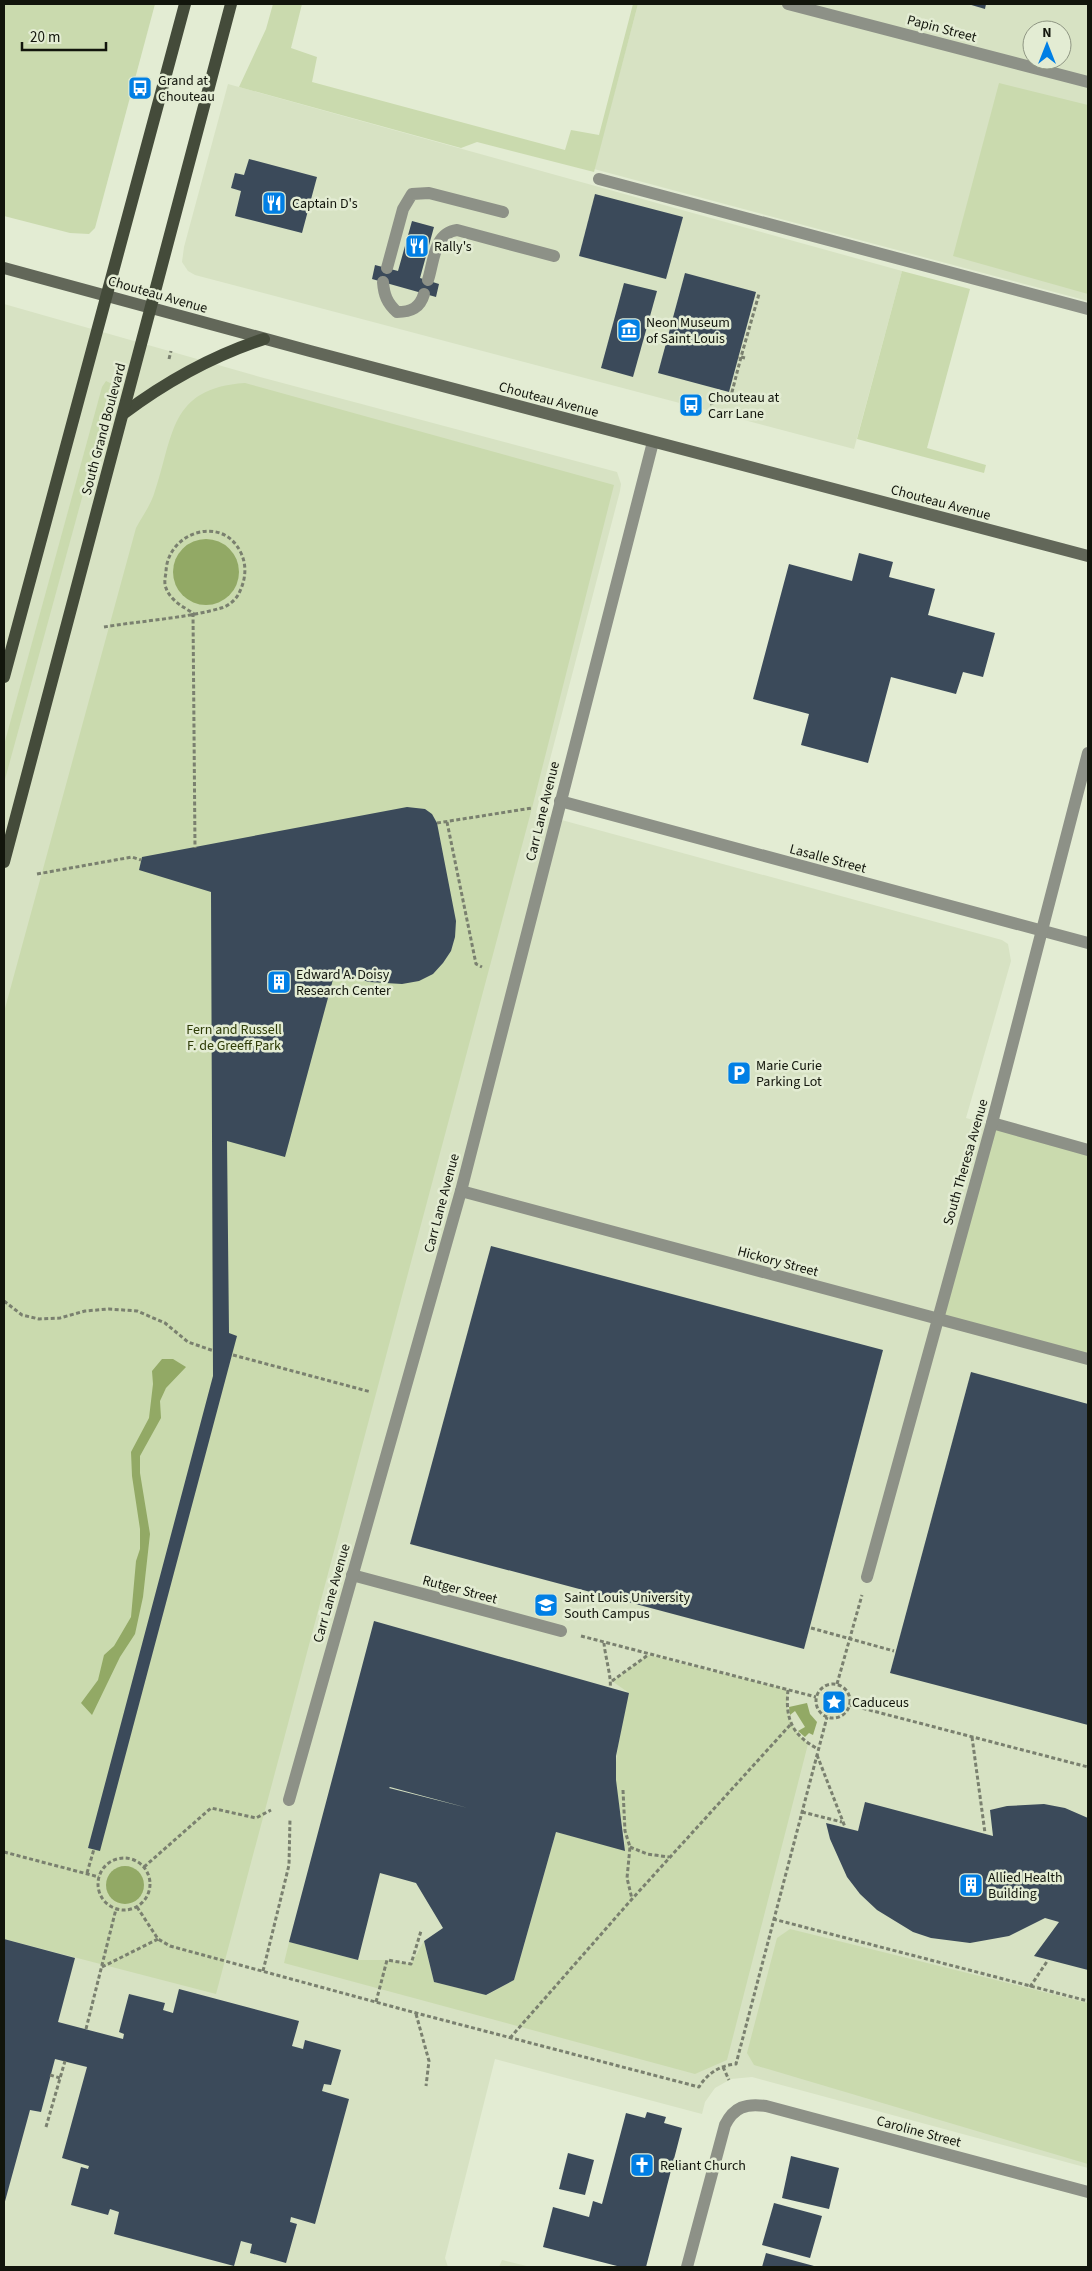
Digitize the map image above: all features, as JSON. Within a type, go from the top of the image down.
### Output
[{"type":"main road","points":[[4,677],[185,4]]},
{"type":"main road","name":"South Grand Boulevard","points":[[4,862],[231,4]]},
{"type":"main road","name":"Chouteau Avenue","points":[[4,268],[264,339],[1088,556]]},
{"type":"main road","points":[[123,414],[162,386],[198,366],[230,350],[264,339]]},
{"type":"street","name":"Papin Street","points":[[788,4],[1088,82]]},
{"type":"street","points":[[599,179],[1088,309]]},
{"type":"street","points":[[387,268],[403,209],[412,194],[429,192],[503,212]]},
{"type":"street","points":[[428,280],[440,238],[446,232],[457,230],[554,256]]},
{"type":"street","points":[[383,282],[384,293],[389,304],[397,312],[409,312],[418,306],[424,294]]},
{"type":"street","name":"Carr Lane Avenue","points":[[289,1800],[461,1191],[653,442]]},
{"type":"street","name":"South Theresa Avenue","points":[[867,1577],[936,1319],[992,1123],[1088,753]]},
{"type":"street","name":"Lasalle Street","points":[[560,801],[1088,943]]},
{"type":"street","points":[[992,1123],[1088,1150]]},
{"type":"street","name":"Hickory Street","points":[[461,1191],[1088,1359]]},
{"type":"street","name":"Rutger Street","points":[[352,1575],[561,1631]]},
{"type":"street","name":"Caroline Street","points":[[687,2267],[725,2125],[730,2115],[742,2106],[756,2104],[766,2106],[1088,2192]]},
{"type":"path","points":[[710,404],[731,396],[758,294]]},
{"type":"path","points":[[169,359],[171,352]]},
{"type":"path","points":[[104,627],[193,613],[227,606],[239,594],[244,582],[245,570],[239,549],[232,540],[220,534],[197,532],[182,538],[172,549],[166,566],[165,587],[176,602],[193,613]]},
{"type":"path","points":[[193,613],[195,848]]},
{"type":"path","points":[[437,823],[532,808]]},
{"type":"path","points":[[447,822],[476,964],[482,967]]},
{"type":"path","points":[[37,874],[132,857],[141,860]]},
{"type":"path","points":[[4,1302],[22,1314],[39,1319],[60,1318],[85,1311],[109,1309],[137,1311],[165,1323],[188,1342],[214,1351]]},
{"type":"path","points":[[234,1355],[371,1392]]},
{"type":"path","points":[[837,1684],[867,1577]]},
{"type":"path","points":[[811,1628],[894,1651]]},
{"type":"path","points":[[561,1631],[816,1696]]},
{"type":"path","points":[[604,1643],[605,1662],[612,1681],[610,1688]]},
{"type":"path","points":[[612,1681],[648,1654]]},
{"type":"path","points":[[826,1684],[837,1684],[849,1694],[850,1705],[848,1710],[839,1717],[827,1717],[816,1707],[816,1696],[826,1684]]},
{"type":"path","points":[[788,1690],[786,1705],[792,1724],[798,1735],[818,1749]]},
{"type":"path","points":[[850,1705],[1088,1767]]},
{"type":"path","points":[[137,1907],[158,1939],[170,1946],[699,2087],[708,2075],[723,2067],[736,2064],[827,1717]]},
{"type":"path","points":[[510,2038],[632,1899],[792,1724]]},
{"type":"path","points":[[972,1737],[985,1833]]},
{"type":"path","points":[[816,1755],[845,1827]]},
{"type":"path","points":[[623,1790],[625,1832],[630,1847],[627,1878],[632,1899]]},
{"type":"path","points":[[144,1867],[211,1808],[256,1818],[289,1800],[291,1841],[289,1865],[263,1971]]},
{"type":"path","points":[[802,1812],[843,1822]]},
{"type":"path","points":[[630,1847],[646,1854],[670,1857]]},
{"type":"path","points":[[87,1874],[94,1849]]},
{"type":"path","points":[[4,1852],[99,1877]]},
{"type":"path","points":[[119,1858],[133,1859],[144,1867],[150,1881],[150,1889],[143,1903],[137,1907],[130,1910],[116,1909],[102,1899],[99,1892],[99,1877],[106,1865],[119,1858]]},
{"type":"path","points":[[86,2029],[116,1909]]},
{"type":"path","points":[[773,1919],[1088,2001]]},
{"type":"path","points":[[376,2002],[387,1960],[411,1964],[421,1931]]},
{"type":"path","points":[[102,1967],[158,1939]]},
{"type":"path","points":[[1030,1987],[1048,1960]]},
{"type":"path","points":[[416,2013],[430,2062],[426,2086]]},
{"type":"path","points":[[46,2127],[65,2062]]},
{"type":"path","points":[[723,2067],[729,2080]]},
{"type":"path","points":[[50,2075],[60,2078]]},
{"type":"shaded area","points":[[638,4],[1088,4],[1088,301],[594,169]]},
{"type":"shaded area","points":[[228,84],[902,271],[854,449],[195,275],[188,271],[182,262],[184,247]]},
{"type":"shaded area","name":"Saint Louis University South Campus","points":[[4,304],[260,377],[617,472],[621,484],[620,491],[536,813],[1002,940],[1008,944],[1011,961],[966,1118],[1088,1152],[1088,2168],[752,2077],[731,2079],[715,2088],[705,2102],[702,2114],[495,2059],[445,2258],[448,2267],[4,2267]]},
{"type":"shaded area","points":[[206,539],[219,542],[229,549],[236,559],[239,572],[236,585],[229,595],[219,602],[206,605],[193,602],[183,595],[176,585],[173,572],[176,559],[183,549],[193,542]]},
{"type":"shaded area","points":[[162,1359],[173,1359],[186,1367],[166,1388],[160,1401],[161,1418],[140,1456],[140,1473],[150,1534],[143,1597],[135,1634],[120,1657],[92,1715],[81,1703],[98,1680],[104,1655],[114,1646],[131,1617],[136,1561],[140,1549],[140,1529],[132,1476],[131,1452],[149,1418],[153,1384],[152,1371]]},
{"type":"shaded area","points":[[807,1703],[810,1714],[817,1722],[813,1735],[809,1733],[805,1737],[798,1731],[805,1727],[795,1711],[790,1715],[789,1707]]},
{"type":"shaded area","points":[[125,1866],[138,1872],[144,1885],[138,1898],[125,1904],[112,1898],[106,1885],[112,1872]]},
{"type":"shaded area","points":[[502,2260],[531,2267],[499,2267]]},
{"type":"green space","points":[[4,4],[155,4],[95,228],[89,234],[70,233],[4,216]]},
{"type":"green space","points":[[273,4],[302,4],[291,48],[317,57],[312,82],[565,150],[571,130],[599,135],[633,4],[638,4],[594,172],[477,142],[461,148],[239,87],[266,29]]},
{"type":"green space","points":[[999,83],[1088,105],[1088,294],[953,256]]},
{"type":"green space","points":[[902,271],[970,289],[927,448],[986,465],[984,473],[857,439]]},
{"type":"green space","points":[[106,381],[112,384],[112,388],[4,783],[4,745],[102,387]]},
{"type":"green space","name":"Fern and Russell F. de Greeff Park","points":[[245,383],[614,485],[532,808],[216,1994],[4,1939],[4,1012],[136,528],[152,498],[171,435],[178,419],[188,405],[201,394],[220,387]]},
{"type":"green space","points":[[992,1123],[1088,1150],[1088,1359],[936,1319]]},
{"type":"green space","points":[[648,1655],[788,1690],[787,1706],[790,1720],[797,1732],[808,1744],[727,2060],[695,2074],[284,1963],[289,1942],[358,1960],[387,1960],[411,1964],[424,1941],[434,1982],[487,1995],[514,1980],[556,1832],[625,1850],[617,1791],[616,1760],[629,1693],[612,1681]]},
{"type":"green space","points":[[790,1929],[1088,2003],[1088,2164],[754,2065],[747,2053],[777,1938]]},
{"type":"building","points":[[968,4],[986,4],[985,9]]},
{"type":"building","name":"Captain D's","points":[[249,159],[317,177],[302,233],[235,216],[241,191],[231,188],[235,173],[244,175]]},
{"type":"building","points":[[595,194],[683,217],[666,279],[579,256]]},
{"type":"building","name":"Rally's","points":[[412,221],[434,227],[420,278],[439,284],[436,297],[372,279],[375,265],[398,271]]},
{"type":"building","points":[[685,273],[756,292],[729,392],[658,373]]},
{"type":"building","name":"Neon Museum of Saint Louis","points":[[624,283],[657,291],[633,377],[601,368]]},
{"type":"building","points":[[859,553],[893,562],[889,577],[935,589],[928,615],[995,633],[983,677],[963,672],[956,694],[891,677],[868,763],[801,745],[809,714],[753,699],[789,564],[852,581]]},
{"type":"building","name":"Edward A. Doisy Research Center","points":[[407,807],[425,809],[432,814],[437,823],[456,921],[455,937],[451,951],[433,974],[419,981],[402,984],[369,982],[335,972],[285,1157],[227,1141],[229,1333],[237,1336],[100,1851],[88,1848],[213,1376],[211,892],[139,870],[142,857]]},
{"type":"building","points":[[491,1246],[883,1350],[804,1649],[410,1544]]},
{"type":"building","points":[[971,1372],[1088,1404],[1088,1725],[890,1673]]},
{"type":"building","points":[[374,1621],[629,1693],[616,1756],[616,1780],[625,1851],[556,1832],[514,1980],[486,1995],[434,1982],[424,1941],[443,1928],[416,1883],[380,1873],[358,1960],[289,1942]],"holes":[[[390,1787],[468,1808],[389,1788]]]},
{"type":"building","name":"Allied Health Building","points":[[865,1802],[993,1836],[990,1810],[1007,1806],[1044,1804],[1065,1808],[1088,1818],[1088,1970],[1034,1956],[1059,1922],[1045,1918],[1009,1936],[970,1943],[931,1938],[913,1932],[877,1910],[860,1894],[847,1877],[830,1839],[826,1823],[858,1831]]},
{"type":"building","points":[[4,1939],[75,1958],[58,2022],[123,2039],[124,2034],[119,2032],[129,1994],[165,2003],[163,2010],[173,2013],[179,1989],[299,2021],[292,2046],[303,2049],[305,2040],[341,2050],[331,2085],[324,2084],[322,2091],[349,2099],[315,2224],[291,2217],[290,2222],[297,2224],[286,2263],[250,2253],[252,2244],[241,2241],[234,2266],[114,2234],[119,2212],[110,2209],[108,2215],[71,2205],[81,2167],[88,2169],[89,2166],[62,2158],[87,2067],[55,2059],[41,2112],[30,2110],[4,2205]]},
{"type":"building","name":"Reliant Church","points":[[647,2112],[666,2117],[664,2123],[682,2128],[646,2267],[621,2267],[543,2247],[553,2207],[589,2217],[593,2201],[602,2204],[626,2113],[645,2118]]},
{"type":"building","points":[[568,2153],[594,2160],[585,2195],[559,2189]]},
{"type":"building","points":[[791,2156],[839,2168],[829,2209],[782,2198]]},
{"type":"building","points":[[774,2203],[822,2216],[810,2258],[762,2245]]},
{"type":"building","points":[[766,2253],[814,2266],[762,2267]]},
{"type":"place","name":"Grand at Chouteau","points":[[140,88]]},
{"type":"place","name":"Captain D's","points":[[274,203]]},
{"type":"place","name":"Rally's","points":[[417,246]]},
{"type":"place","name":"Neon Museum of Saint Louis","points":[[629,330]]},
{"type":"place","name":"Chouteau at Carr Lane","points":[[691,405]]},
{"type":"place","name":"Edward A. Doisy Research Center","points":[[279,982]]},
{"type":"place","name":"Marie Curie Parking Lot","points":[[739,1073]]},
{"type":"place","name":"Saint Louis University South Campus","points":[[546,1605]]},
{"type":"place","name":"Caduceus","points":[[834,1702]]},
{"type":"place","name":"Allied Health Building","points":[[971,1885]]},
{"type":"place","name":"Reliant Church","points":[[642,2165]]}]
